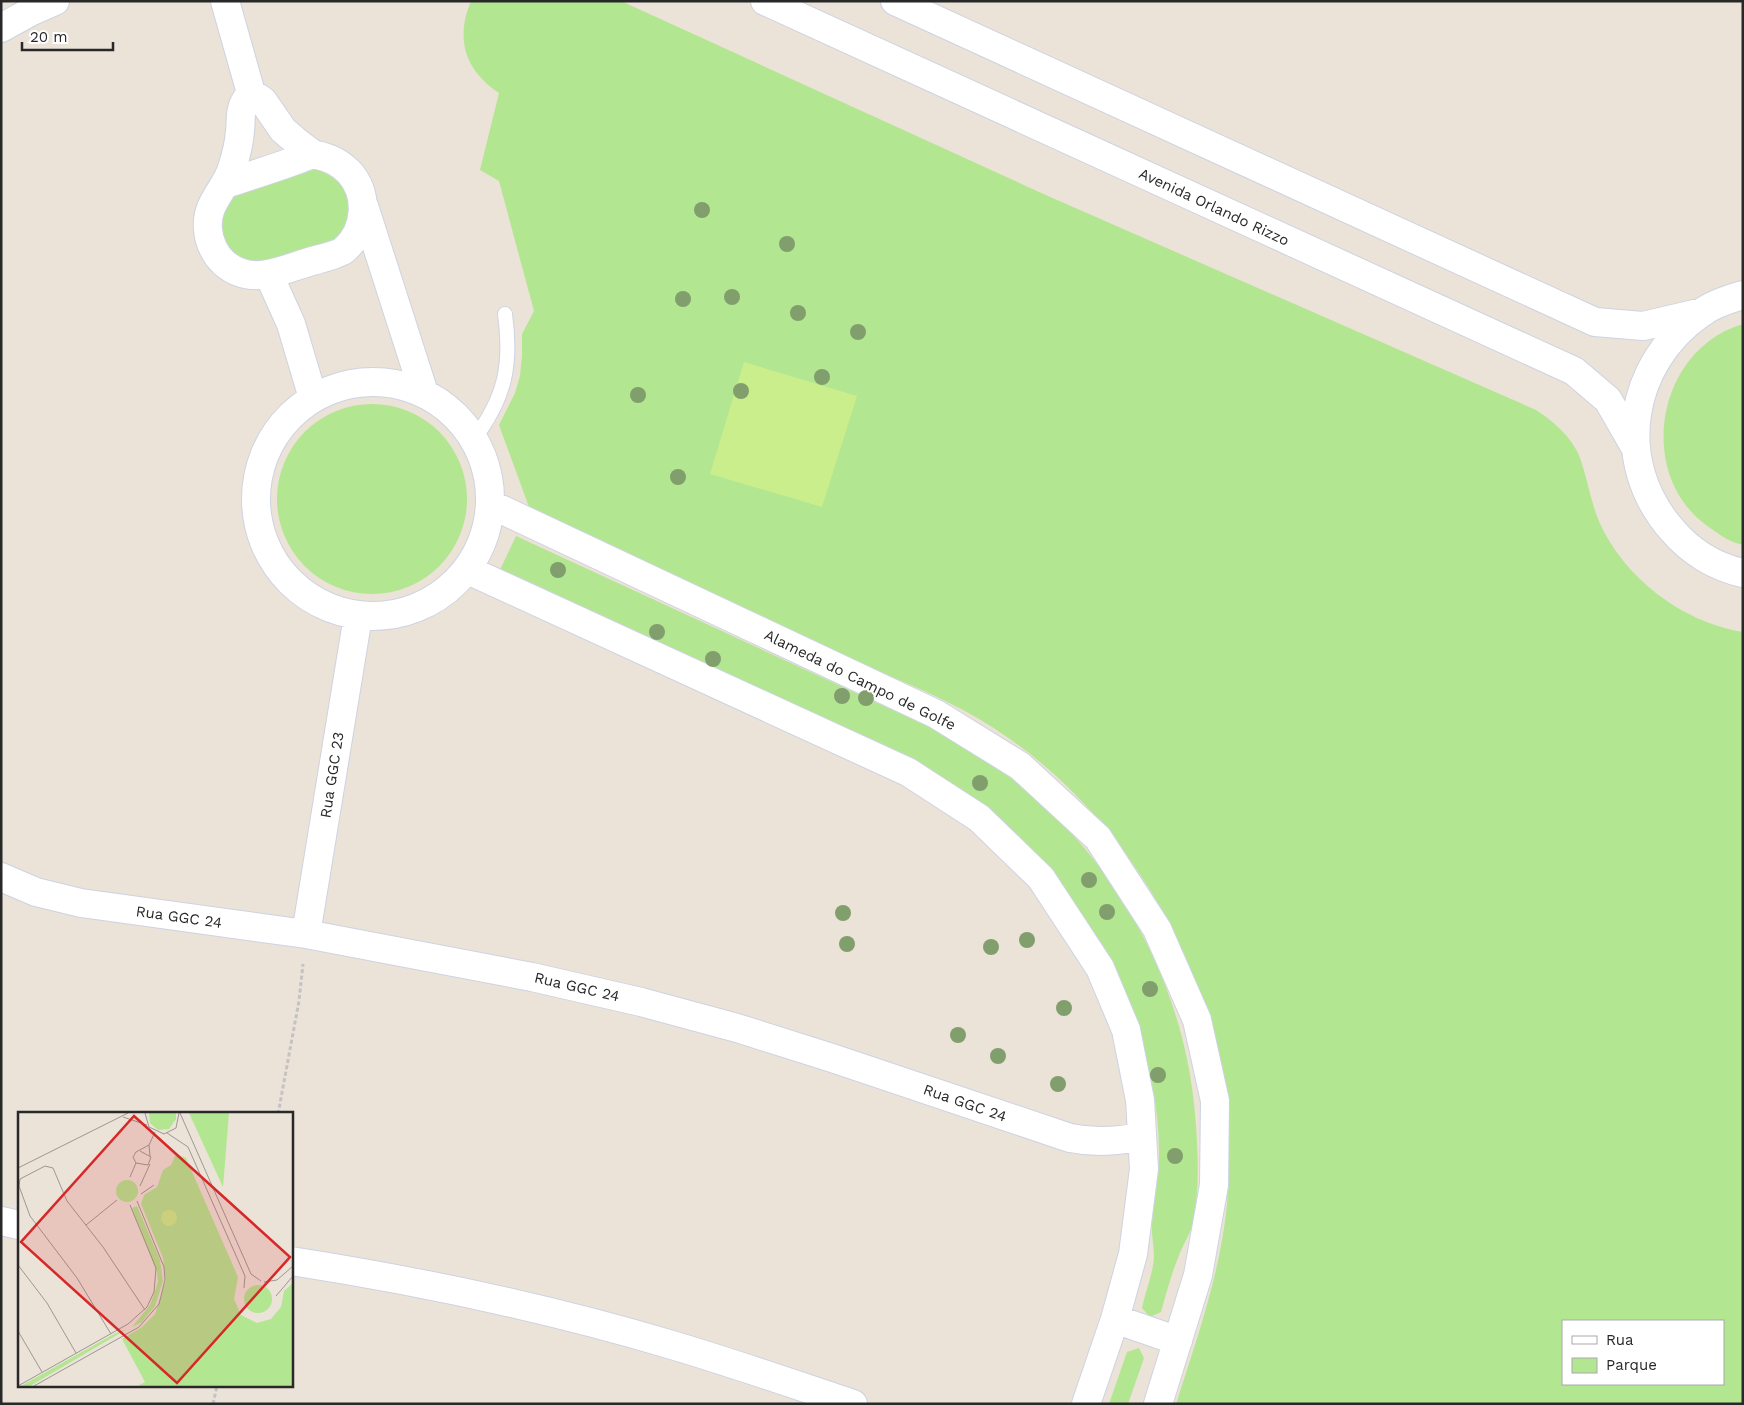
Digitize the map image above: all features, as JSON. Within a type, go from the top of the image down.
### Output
[{"type":"street","points":[[1,28],[30,12],[56,1]]},
{"type":"street","points":[[225,1],[252,92],[264,101],[283,130],[314,155],[330,159],[343,167],[353,177],[360,190],[424,393]]},
{"type":"street","name":"Avenida Orlando Rizzo","points":[[765,1],[1574,371],[1608,400],[1635,447]]},
{"type":"street","points":[[894,1],[1595,322],[1643,326],[1729,297]]},
{"type":"street","points":[[252,92],[242,108],[236,152],[226,184],[214,198],[208,213],[208,230],[211,245],[220,259],[232,269],[246,275],[268,275],[343,251],[355,238],[362,223],[364,206]]},
{"type":"street","points":[[226,184],[314,155]]},
{"type":"street","points":[[268,275],[291,324],[313,398]]},
{"type":"street","points":[[1729,297],[1682,328],[1664,347],[1650,370],[1641,394],[1636,420],[1635,447],[1640,473],[1649,497],[1662,520],[1681,540],[1703,557],[1728,570],[1743,573]]},
{"type":"street","points":[[380,381],[403,385],[424,393],[444,405],[461,420],[474,439],[484,460],[490,504],[487,526],[479,548],[468,570],[434,599],[414,609],[392,615],[358,616],[345,614],[323,606],[303,594],[285,579],[271,560],[261,539],[256,516],[255,493],[258,470],[266,448],[278,428],[294,412],[313,398],[334,388],[380,381]]},
{"type":"street","name":"Alameda do Campo de Golfe","points":[[490,504],[936,714],[1020,766],[1098,838],[1161,938],[1197,1020],[1215,1102],[1214,1185],[1198,1275],[1158,1404]]},
{"type":"street","points":[[468,570],[908,772],[979,818],[1041,878],[1100,968],[1126,1030],[1140,1100],[1144,1168],[1133,1254],[1115,1319],[1086,1404]]},
{"type":"street","name":"Rua GGC 23","points":[[306,934],[358,616]]},
{"type":"street","name":"Rua GGC 24","points":[[1,877],[36,892],[81,903],[306,934],[532,977],[641,1002],[737,1028],[1070,1138],[1090,1142],[1110,1142],[1142,1136]]},
{"type":"street","points":[[1,1221],[18,1225]]},
{"type":"street","points":[[292,1262],[435,1287],[547,1312],[672,1345],[853,1404]]},
{"type":"street","points":[[1115,1319],[1178,1341]]},
{"type":"lane","points":[[474,439],[487,422],[503,383],[508,360],[505,314]]},
{"type":"path","points":[[278,1112],[299,1001],[306,934]]},
{"type":"path","points":[[213,1404],[217,1388]]},
{"type":"green space","points":[[471,1],[621,1],[1048,196],[1536,410],[1564,433],[1579,456],[1598,519],[1622,559],[1638,577],[1676,607],[1720,627],[1743,632],[1743,1404],[1176,1404],[1207,1306],[1219,1256],[1227,1205],[1229,1156],[1224,1101],[1208,1016],[1191,970],[1173,931],[1153,894],[1103,825],[1075,794],[1044,765],[1010,739],[963,710],[930,693],[879,672],[529,507],[499,425],[515,393],[520,376],[522,334],[534,311],[499,181],[480,170],[499,93],[487,84],[471,64],[466,53],[464,28]]},
{"type":"green space","points":[[314,169],[336,180],[348,198],[348,218],[343,229],[335,239],[261,263],[237,255],[229,248],[224,239],[222,229],[223,218],[227,206],[235,195]]},
{"type":"green space","points":[[1743,324],[1743,545],[1728,539],[1710,528],[1684,502],[1670,475],[1664,445],[1666,414],[1675,385],[1691,358],[1714,338]]},
{"type":"green space","points":[[744,362],[857,396],[822,507],[710,474]]},
{"type":"green space","points":[[372,404],[399,408],[425,420],[439,432],[451,446],[463,472],[467,499],[463,526],[451,552],[439,566],[425,578],[399,590],[372,594],[345,590],[319,578],[305,566],[293,552],[281,526],[277,499],[281,472],[293,446],[305,432],[319,420],[345,408]]},
{"type":"green space","points":[[516,536],[923,724],[952,740],[994,766],[1033,796],[1066,827],[1096,862],[1122,899],[1145,939],[1164,981],[1178,1024],[1189,1069],[1197,1141],[1198,1182],[1195,1210],[1192,1227],[1175,1264],[1161,1312],[1150,1317],[1142,1308],[1154,1262],[1152,1222],[1159,1158],[1158,1124],[1145,1053],[1134,1018],[1104,951],[1067,893],[1047,869],[1010,832],[498,574]]},
{"type":"green space","points":[[1139,1348],[1144,1358],[1128,1404],[1109,1404],[1127,1352]]}]
